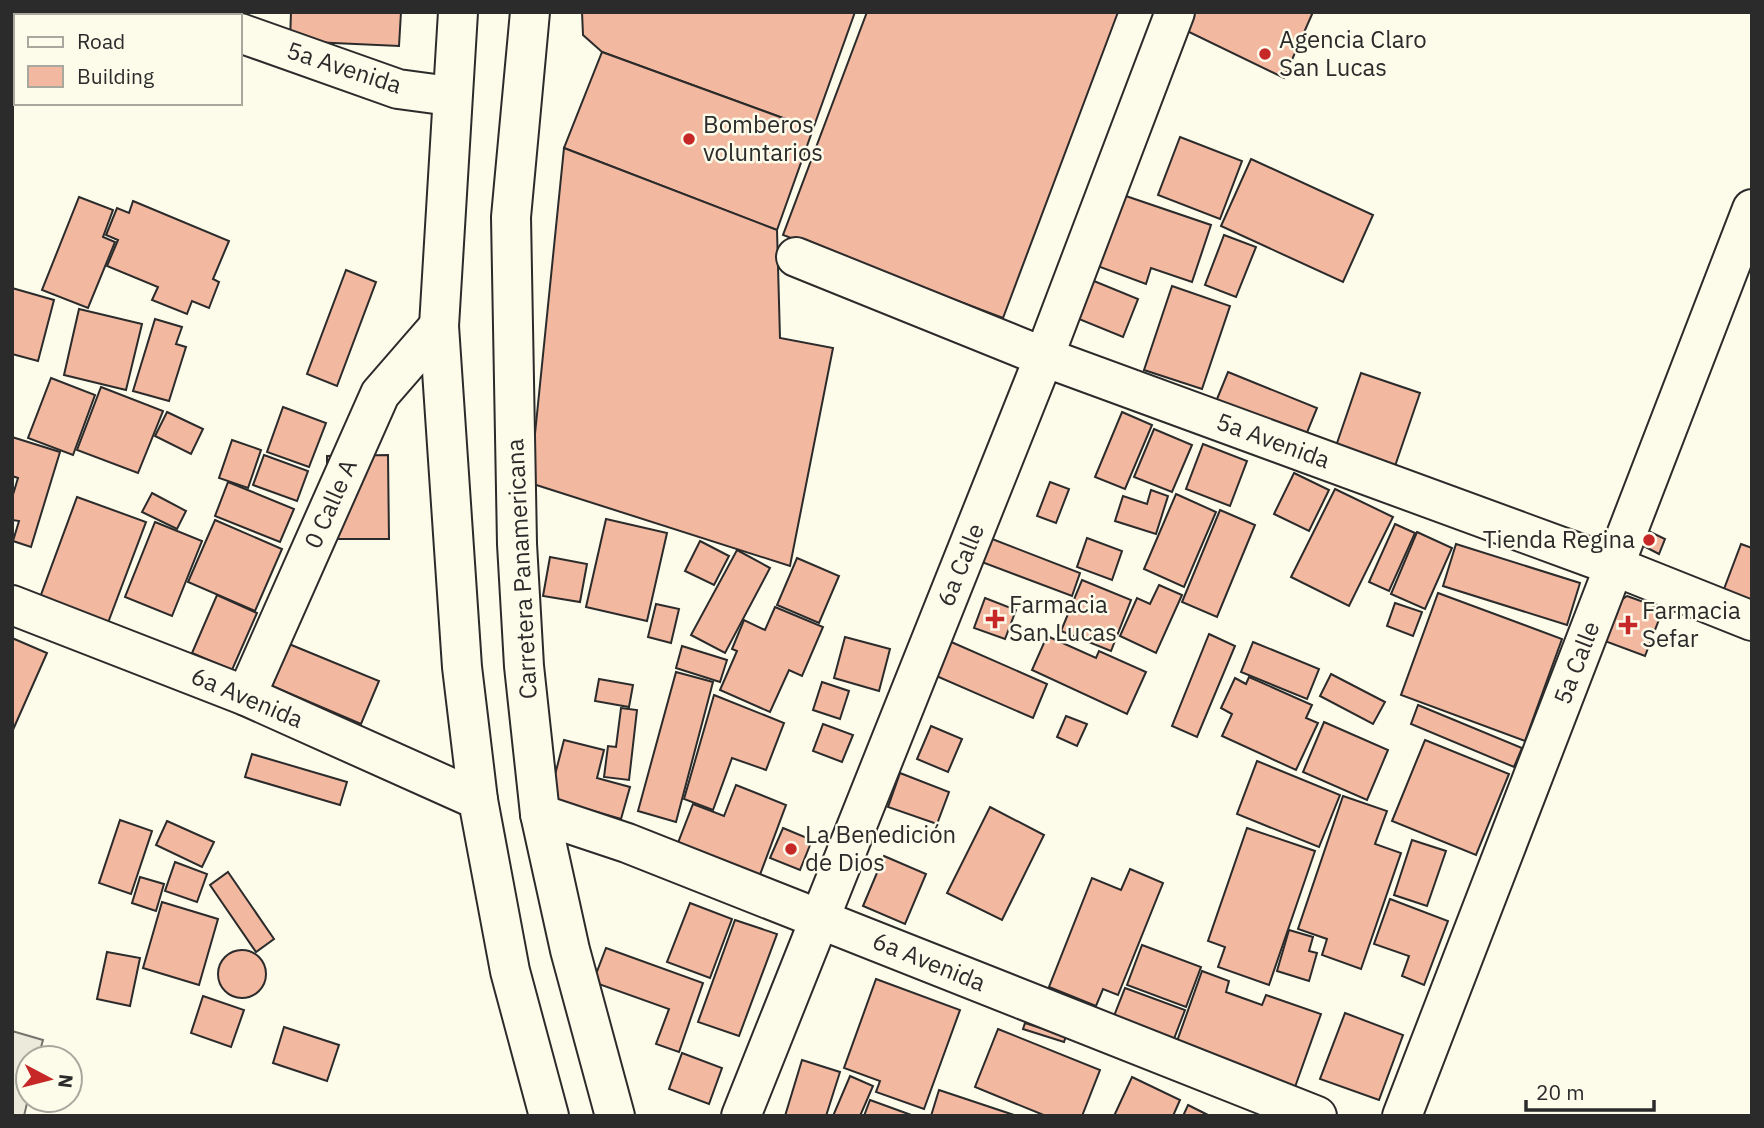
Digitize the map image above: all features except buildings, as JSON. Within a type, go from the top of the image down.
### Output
[{"type":"main road","points":[[458,12],[450,96],[439,326],[462,667],[478,800],[510,971],[550,1116]]},
{"type":"main road","name":"Carretera Panamericana","points":[[530,12],[511,217],[517,544],[524,666],[540,814],[570,950],[615,1116]]},
{"type":"main road","name":"6a Calle","points":[[741,1116],[1044,357],[1175,12]]},
{"type":"main road","name":"5a Avenida","points":[[242,34],[398,89],[450,96]]},
{"type":"main road","name":"5a Calle","points":[[1402,1116],[1752,209]]},
{"type":"main road","name":"5a Avenida","points":[[796,257],[1044,357],[1614,566],[1752,621]]},
{"type":"main road","name":"0 Calle A","points":[[246,696],[380,394],[439,326]]},
{"type":"main road","name":"6a Avenida","points":[[12,605],[246,696],[478,800]]},
{"type":"main road","name":"6a Avenida","points":[[540,814],[627,843],[1317,1116]]},
{"type":"shaded area","points":[[12,1031],[43,1040],[42,1044],[14,1044],[14,1114],[24,1114],[12,1116]]},
{"type":"place","name":"Agencia Claro San Lucas","points":[[1265,54]]},
{"type":"place","name":"Bomberos voluntarios","points":[[689,139]]},
{"type":"place","name":"Tienda Regina","points":[[1649,540]]},
{"type":"place","name":"Farmacia San Lucas","points":[[995,619]]},
{"type":"place","name":"Farmacia Sefar","points":[[1628,625]]},
{"type":"place","name":"La Benedición de Dios","points":[[791,849]]}]
